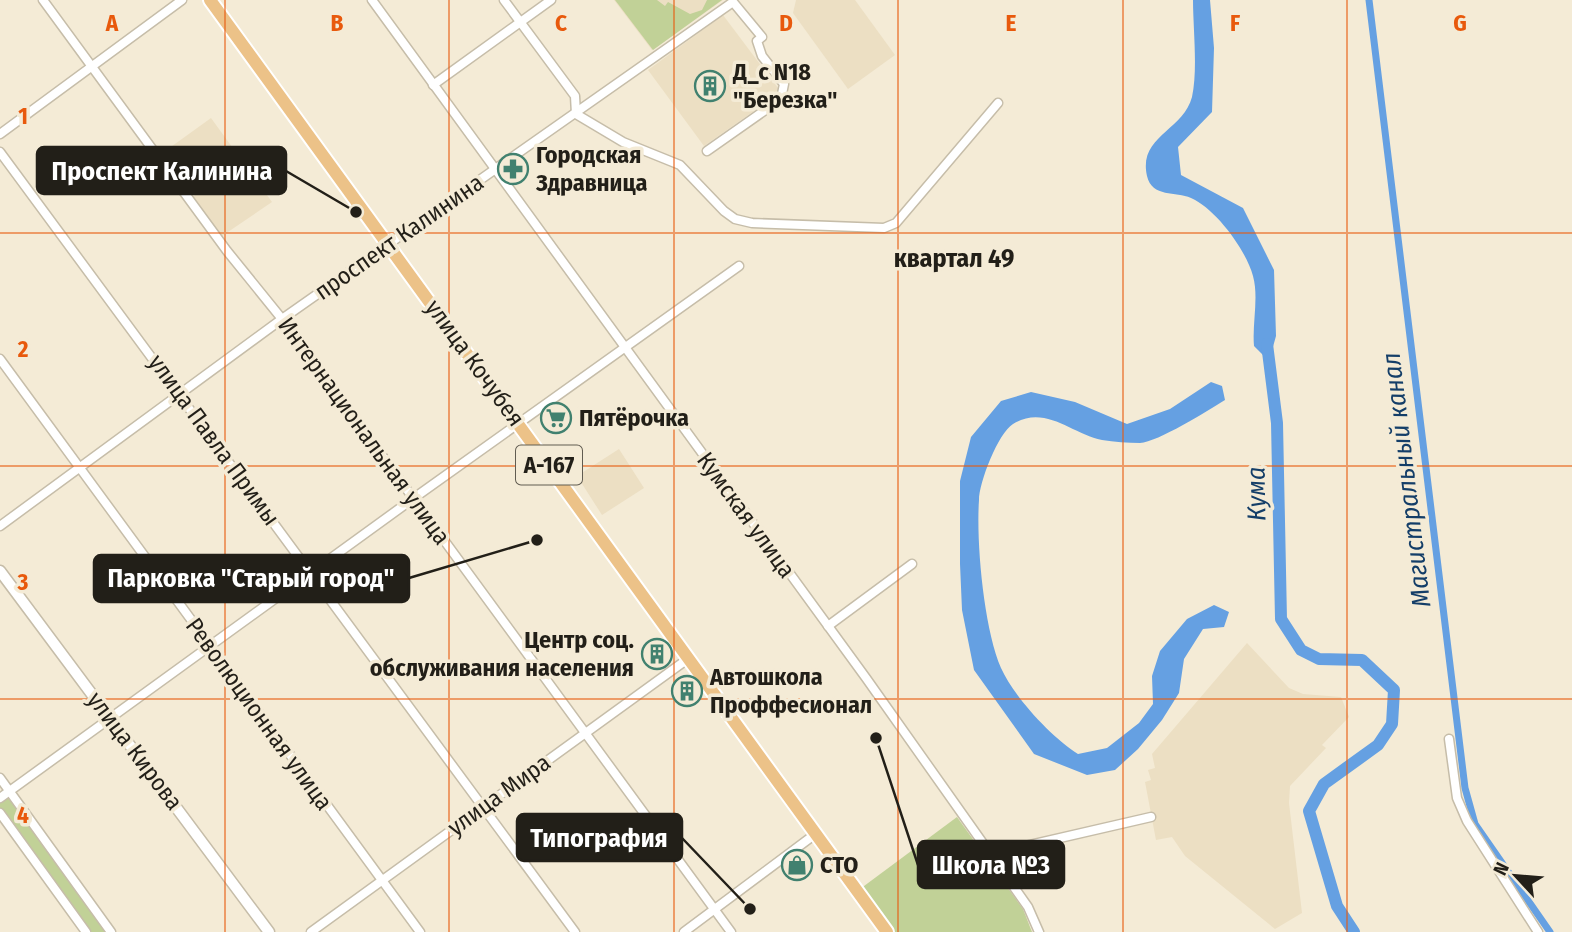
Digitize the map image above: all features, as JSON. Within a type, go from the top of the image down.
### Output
[{"type":"main road","name":"улица Кочубея","points":[[210,0],[887,932]]},
{"type":"street","name":"Интернациональная улица","points":[[43,0],[227,251],[282,319],[732,932]]},
{"type":"street","points":[[0,134],[183,0]]},
{"type":"street","name":"Кумская улица","points":[[372,0],[828,626],[1028,907],[1039,932]]},
{"type":"street","points":[[504,0],[575,96],[576,114],[614,137],[680,165],[735,219],[752,223],[884,228],[896,223],[998,103]]},
{"type":"street","points":[[433,85],[551,0]]},
{"type":"street","name":"проспект Калинина","points":[[0,526],[282,319],[733,2],[762,37],[757,41],[762,56],[784,83],[781,99],[708,151]]},
{"type":"street","name":"улица Павла Примы","points":[[0,152],[575,932]]},
{"type":"street","points":[[0,798],[623,347],[740,267]]},
{"type":"street","name":"Революционная улица","points":[[0,359],[420,932]]},
{"type":"street","points":[[828,626],[912,564]]},
{"type":"street","name":"улица Кирова","points":[[0,571],[269,932]]},
{"type":"street","name":"улица Мира","points":[[311,932],[689,658]]},
{"type":"street","points":[[1449,739],[1457,798],[1467,821],[1538,932]]},
{"type":"street","points":[[0,778],[111,932]]},
{"type":"street","points":[[0,813],[86,932]]},
{"type":"street","points":[[991,854],[1151,817]]},
{"type":"street","points":[[684,932],[814,835]]},
{"type":"shaded area","points":[[614,0],[723,0],[652,50]]},
{"type":"shaded area","points":[[796,0],[855,0],[895,55],[848,89],[793,13]]},
{"type":"shaded area","points":[[723,15],[781,92],[704,146],[648,70]]},
{"type":"shaded area","points":[[211,118],[272,202],[222,236],[192,198],[196,194],[168,149]]},
{"type":"shaded area","points":[[619,449],[644,488],[602,515],[577,476]]},
{"type":"shaded area","points":[[1247,643],[1289,688],[1303,694],[1341,697],[1349,717],[1322,745],[1326,748],[1290,786],[1289,803],[1302,913],[1275,929],[1185,856],[1172,837],[1156,840],[1145,782],[1151,780],[1148,770],[1155,768],[1152,754]]},
{"type":"green space","points":[[615,0],[657,0],[665,6],[668,2],[690,14],[702,10],[707,0],[722,0],[653,50]]},
{"type":"green space","points":[[8,796],[107,932],[90,932],[0,808],[0,802]]},
{"type":"green space","points":[[957,817],[1023,909],[1032,932],[892,932],[860,889]]},
{"type":"water","points":[[1193,0],[1210,0],[1214,48],[1212,112],[1178,147],[1181,175],[1243,208],[1274,270],[1276,336],[1269,361],[1254,346],[1255,284],[1237,243],[1201,203],[1185,196],[1159,191],[1147,176],[1149,152],[1155,142],[1180,118],[1192,97],[1195,62]]},
{"type":"water","points":[[1211,382],[1222,386],[1225,400],[1170,432],[1140,443],[1102,440],[1058,422],[1036,417],[1013,424],[1001,437],[982,482],[978,518],[980,562],[990,631],[1001,668],[1034,716],[1078,754],[1107,748],[1139,723],[1153,704],[1152,676],[1160,651],[1187,619],[1214,605],[1229,612],[1224,627],[1203,629],[1184,659],[1179,693],[1162,720],[1138,749],[1115,770],[1087,775],[1034,754],[974,670],[962,610],[960,564],[960,481],[971,437],[1001,401],[1031,392],[1075,402],[1127,424],[1170,409]]},
{"type":"waterway","name":"Магистральный канал","points":[[1369,0],[1465,788],[1475,824],[1550,932]]},
{"type":"waterway","name":"Кума","points":[[1267,344],[1277,423],[1281,619],[1301,650],[1319,659],[1362,660],[1394,690],[1392,724],[1378,745],[1324,784],[1309,811],[1337,906],[1354,932]]},
{"type":"place","name":"Д_с N18 \"Березка\"","points":[[710,86]]},
{"type":"place","name":"Городская Здравница","points":[[513,169]]},
{"type":"place","name":"Проспект Калинина","points":[[356,212]]},
{"type":"place","name":"Пятёрочка","points":[[556,418]]},
{"type":"place","name":"Парковка \"Старый город\"","points":[[537,540]]},
{"type":"place","name":"Центр соц. обслуживания населения","points":[[657,654]]},
{"type":"place","name":"Автошкола Проффесионал","points":[[687,691]]},
{"type":"place","name":"Школа №3","points":[[876,738]]},
{"type":"place","name":"СТО","points":[[797,865]]},
{"type":"place","name":"Типография","points":[[750,909]]},
{"type":"district","name":"квартал 49","points":[[954,258]]}]
